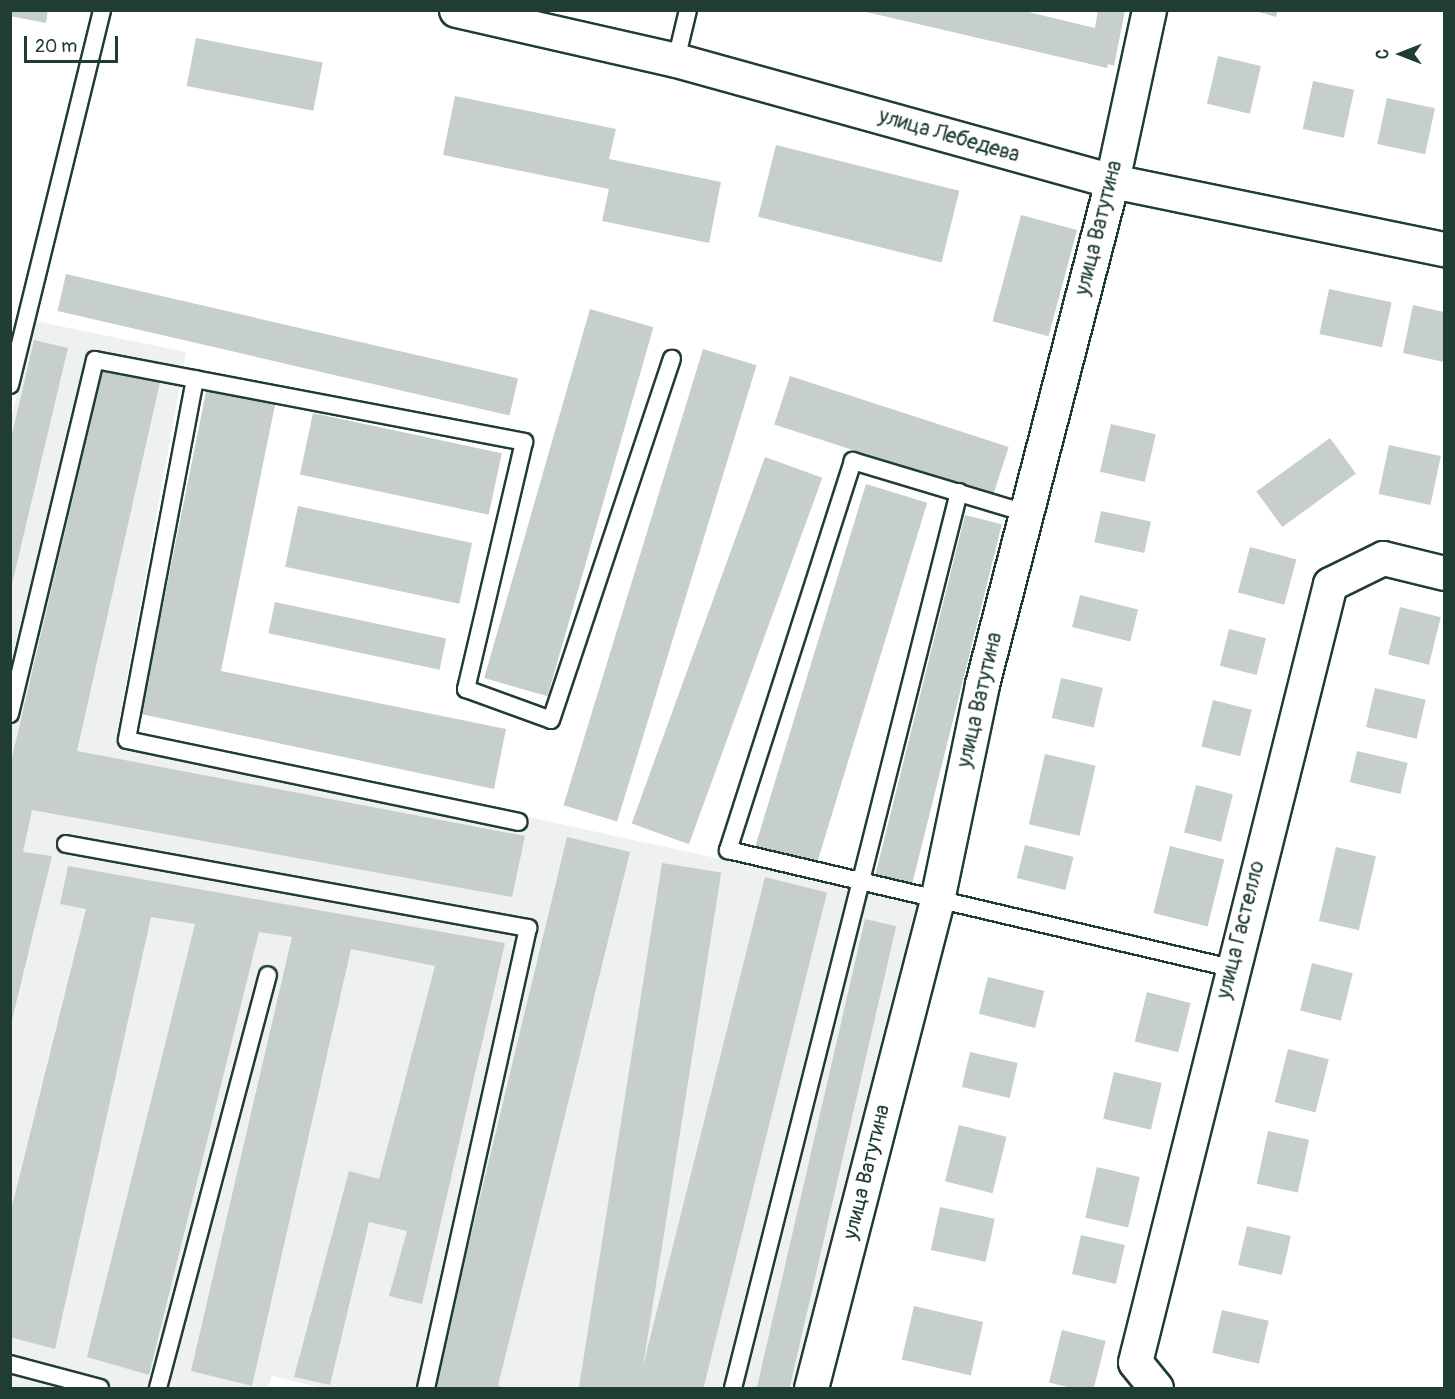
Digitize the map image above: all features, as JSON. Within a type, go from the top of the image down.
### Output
[{"type":"street","name":"улица Лебедева","points":[[456,10],[676,60],[1112,181],[1444,249]]},
{"type":"street","name":"улица Ватутина","points":[[811,1389],[937,900],[982,684],[1112,181],[1149,10]]},
{"type":"street","name":"улица Гастелло","points":[[1156,1389],[1134,1362],[1231,968],[1330,584],[1383,558],[1444,573]]},
{"type":"lane","points":[[10,384],[102,10]]},
{"type":"lane","points":[[676,60],[688,10]]},
{"type":"lane","points":[[10,714],[96,360],[524,442],[466,689],[551,720],[672,359]]},
{"type":"lane","points":[[195,378],[127,740],[518,822]]},
{"type":"lane","points":[[1026,513],[853,461],[728,850],[1231,968]]},
{"type":"lane","points":[[733,1389],[958,492]]},
{"type":"lane","points":[[66,844],[528,928],[426,1389]]},
{"type":"lane","points":[[158,1389],[268,975]]},
{"type":"lane","points":[[10,1364],[100,1389]]},
{"type":"shaded area","points":[[35,321],[186,352],[118,727],[917,902],[792,1388],[322,1388],[272,1376],[268,1388],[11,1388],[10,422]]},
{"type":"building","points":[[10,10],[48,10],[46,23],[10,16]]},
{"type":"building","points":[[1020,10],[1095,28],[1098,10],[1125,10],[1114,66],[1108,64],[1107,68],[862,11]]},
{"type":"building","points":[[1252,10],[1278,10],[1276,17]]},
{"type":"building","points":[[196,38],[323,63],[313,111],[187,86]]},
{"type":"building","points":[[1218,56],[1261,66],[1250,114],[1207,104]]},
{"type":"building","points":[[1313,81],[1354,90],[1344,138],[1303,129]]},
{"type":"building","points":[[455,96],[616,129],[609,159],[721,182],[709,243],[602,221],[609,189],[443,155]]},
{"type":"building","points":[[1387,98],[1435,108],[1425,154],[1377,144]]},
{"type":"building","points":[[776,145],[959,191],[941,263],[758,217]]},
{"type":"building","points":[[1021,215],[1077,230],[1049,336],[993,321]]},
{"type":"building","points":[[66,274],[518,378],[510,415],[57,311]]},
{"type":"building","points":[[1329,289],[1392,302],[1382,347],[1319,334]]},
{"type":"building","points":[[1413,305],[1444,312],[1444,362],[1403,353]]},
{"type":"building","points":[[590,309],[653,327],[548,696],[484,678]]},
{"type":"building","points":[[34,340],[68,348],[11,588],[10,443]]},
{"type":"building","points":[[703,349],[757,365],[617,822],[564,805]]},
{"type":"building","points":[[103,370],[160,382],[77,751],[525,836],[512,897],[32,810],[23,852],[52,856],[10,1028],[10,766]]},
{"type":"building","points":[[790,376],[1009,447],[993,496],[774,425]]},
{"type":"building","points":[[207,387],[276,400],[221,671],[506,729],[494,789],[141,714]]},
{"type":"building","points":[[313,413],[502,453],[489,515],[300,475]]},
{"type":"building","points":[[1111,424],[1156,434],[1145,482],[1100,472]]},
{"type":"building","points":[[1330,438],[1356,474],[1282,527],[1256,491]]},
{"type":"building","points":[[1389,445],[1441,456],[1430,505],[1379,494]]},
{"type":"building","points":[[765,457],[822,478],[689,844],[632,823]]},
{"type":"building","points":[[866,484],[927,503],[816,867],[755,848]]},
{"type":"building","points":[[298,506],[472,543],[459,604],[285,567]]},
{"type":"building","points":[[1101,511],[1151,522],[1144,553],[1094,542]]},
{"type":"building","points":[[965,515],[1002,524],[912,884],[875,875]]},
{"type":"building","points":[[1250,547],[1296,559],[1284,605],[1238,592]]},
{"type":"building","points":[[1080,595],[1138,610],[1130,642],[1072,627]]},
{"type":"building","points":[[275,602],[446,638],[440,670],[268,633]]},
{"type":"building","points":[[1400,607],[1441,617],[1429,665],[1388,655]]},
{"type":"building","points":[[1229,629],[1266,638],[1257,675],[1220,666]]},
{"type":"building","points":[[1061,678],[1103,688],[1094,728],[1052,718]]},
{"type":"building","points":[[1375,688],[1426,700],[1417,739],[1366,727]]},
{"type":"building","points":[[1213,700],[1252,710],[1240,756],[1201,747]]},
{"type":"building","points":[[1357,751],[1408,763],[1400,794],[1350,782]]},
{"type":"building","points":[[1045,754],[1096,766],[1079,836],[1029,824]]},
{"type":"building","points":[[1196,785],[1233,794],[1221,842],[1184,833]]},
{"type":"building","points":[[567,837],[630,852],[498,1386],[505,1388],[434,1388]]},
{"type":"building","points":[[1025,845],[1074,857],[1065,890],[1017,878]]},
{"type":"building","points":[[1170,846],[1224,860],[1208,926],[1153,913]]},
{"type":"building","points":[[1336,847],[1376,856],[1359,930],[1319,921]]},
{"type":"building","points":[[662,863],[721,872],[640,1388],[579,1388]]},
{"type":"building","points":[[68,866],[505,943],[422,1304],[389,1296],[407,1231],[369,1222],[330,1385],[294,1377],[349,1171],[379,1179],[435,966],[351,949],[252,1386],[191,1371],[292,937],[259,932],[149,1375],[87,1357],[195,924],[151,917],[55,1349],[10,1337],[10,1214],[86,909],[60,904]]},
{"type":"building","points":[[765,877],[827,892],[704,1388],[638,1387]]},
{"type":"building","points":[[865,919],[896,926],[790,1388],[757,1388]]},
{"type":"building","points":[[1312,963],[1353,973],[1341,1021],[1300,1011]]},
{"type":"building","points":[[988,977],[1044,991],[1035,1028],[979,1014]]},
{"type":"building","points":[[1147,992],[1191,1003],[1178,1052],[1135,1041]]},
{"type":"building","points":[[1288,1049],[1329,1059],[1315,1113],[1275,1102]]},
{"type":"building","points":[[970,1052],[1018,1063],[1010,1098],[962,1087]]},
{"type":"building","points":[[1114,1072],[1162,1083],[1151,1130],[1103,1119]]},
{"type":"building","points":[[959,1125],[1007,1137],[993,1193],[945,1181]]},
{"type":"building","points":[[1268,1131],[1309,1140],[1298,1193],[1257,1184]]},
{"type":"building","points":[[1097,1167],[1140,1177],[1128,1228],[1085,1218]]},
{"type":"building","points":[[940,1207],[995,1219],[986,1262],[931,1250]]},
{"type":"building","points":[[1247,1226],[1291,1236],[1282,1275],[1238,1265]]},
{"type":"building","points":[[1081,1235],[1125,1245],[1116,1284],[1072,1274]]},
{"type":"building","points":[[914,1306],[983,1322],[971,1376],[902,1360]]},
{"type":"building","points":[[1222,1310],[1269,1321],[1259,1364],[1212,1353]]},
{"type":"building","points":[[1062,1330],[1106,1341],[1094,1388],[1071,1388],[1049,1382]]}]
